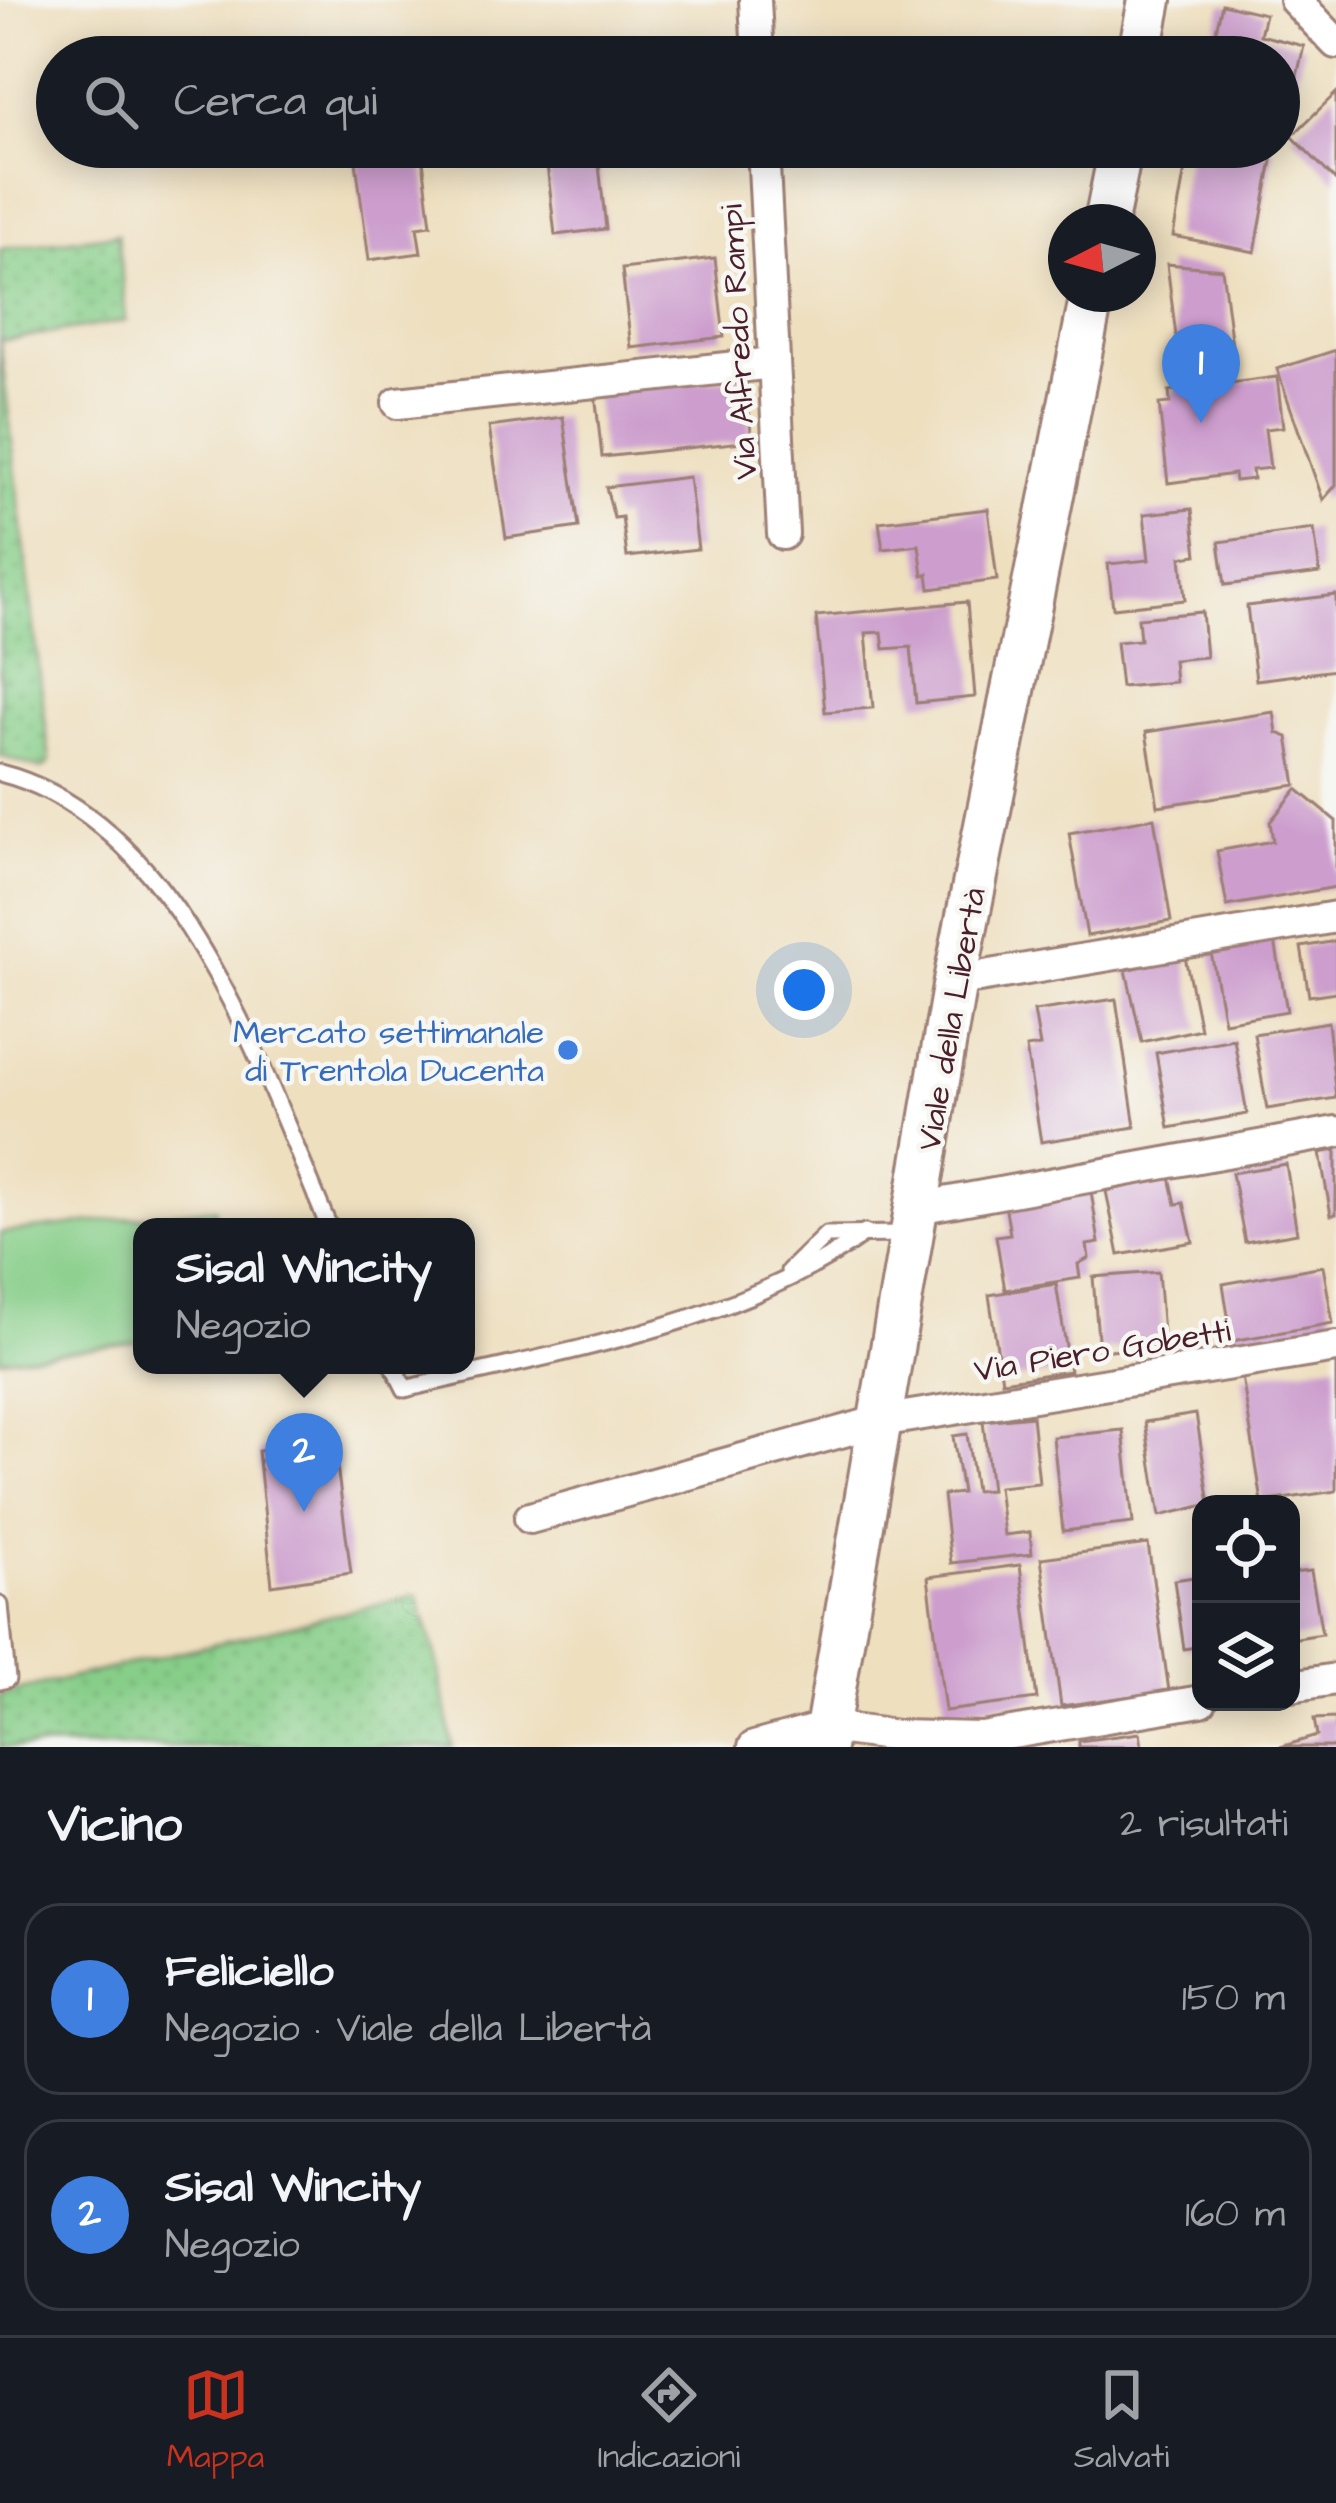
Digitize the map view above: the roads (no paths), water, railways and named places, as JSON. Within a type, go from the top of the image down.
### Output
[{"type":"main road","points":[[1143,36],[1150,0]]},
{"type":"main road","points":[[1110,204],[1117,168]]},
{"type":"main road","name":"Viale della Libertà","points":[[825,1737],[955,981],[1088,312]]},
{"type":"street","points":[[755,0],[757,36]]},
{"type":"street","points":[[1295,0],[1336,43]]},
{"type":"street","name":"Via Alfredo Rampi","points":[[764,168],[783,534]]},
{"type":"street","points":[[398,403],[774,363]]},
{"type":"street","points":[[955,981],[1336,916]]},
{"type":"street","points":[[914,1221],[1336,1132]]},
{"type":"street","name":"Via Piero Gobetti","points":[[530,1519],[880,1421],[1336,1348]]},
{"type":"street","points":[[1300,1684],[1336,1678]]},
{"type":"street","points":[[754,1747],[825,1737],[982,1738],[1192,1703]]},
{"type":"lane","points":[[0,773],[35,782],[119,840],[202,946],[325,1218]]},
{"type":"lane","points":[[475,1371],[693,1316],[782,1277],[826,1235],[865,1233],[914,1221]]},
{"type":"lane","points":[[398,1374],[405,1389],[464,1374]]},
{"type":"lane","points":[[0,1605],[7,1679],[0,1681]]},
{"type":"place","name":"Feliciello","points":[[1201,423]]},
{"type":"place","name":"Mercato settimanale di Trentola Ducenta","points":[[568,1050]]},
{"type":"place","name":"Sisal Wincity","points":[[304,1512]]}]
